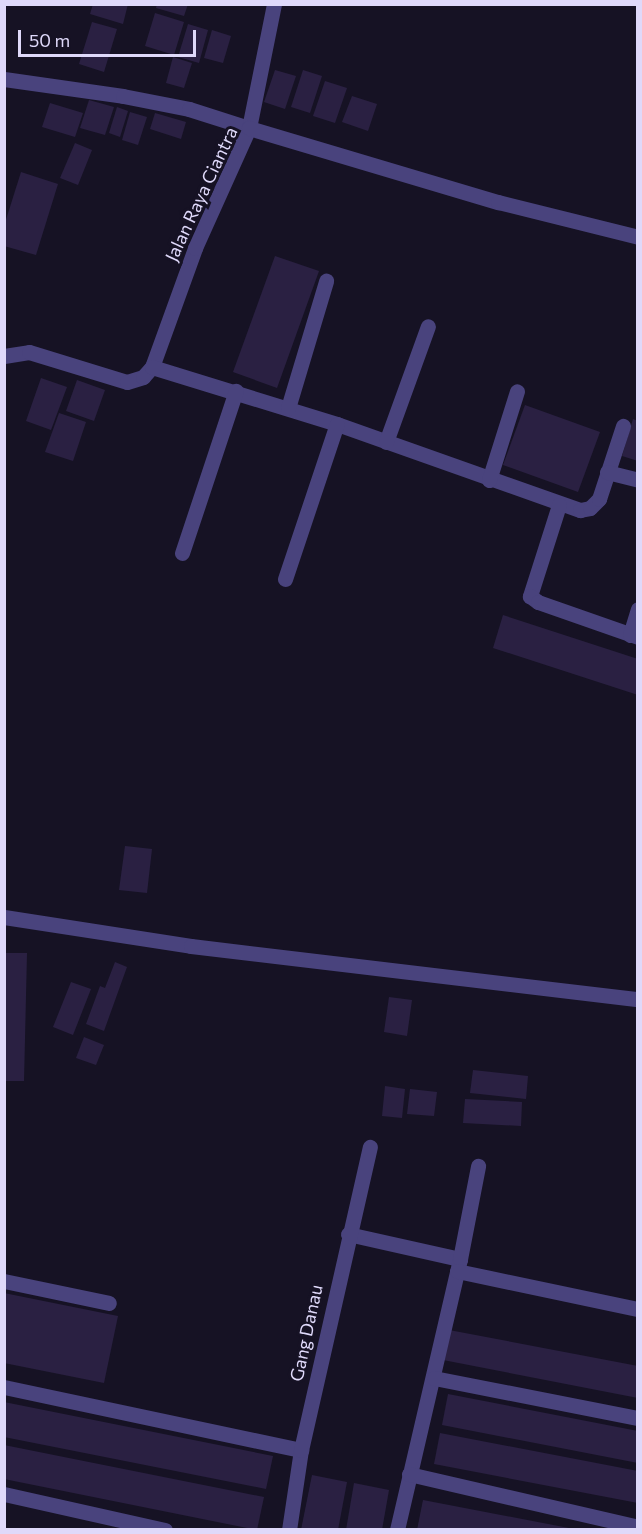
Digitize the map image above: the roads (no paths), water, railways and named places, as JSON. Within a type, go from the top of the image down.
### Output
[{"type":"street","points":[[4,79],[123,96],[249,128],[274,4]]},
{"type":"street","name":"Jalan Raya Ciantra","points":[[152,367],[195,248],[249,128],[498,202],[638,237]]},
{"type":"street","points":[[288,408],[326,281]]},
{"type":"street","points":[[386,441],[428,327]]},
{"type":"street","points":[[4,356],[29,352],[127,382],[140,380],[152,367],[337,424],[559,505],[580,510],[590,508],[599,499],[623,426]]},
{"type":"street","points":[[489,480],[518,391]]},
{"type":"street","points":[[182,553],[236,392]]},
{"type":"street","points":[[285,579],[337,424]]},
{"type":"street","points":[[607,472],[638,480]]},
{"type":"street","points":[[559,505],[530,596],[538,602],[634,636],[638,609]]},
{"type":"street","points":[[4,917],[191,946],[638,999]]},
{"type":"street","name":"Gang Danau","points":[[289,1530],[301,1450],[348,1234],[370,1147]]},
{"type":"street","points":[[397,1530],[434,1378],[478,1166]]},
{"type":"street","points":[[348,1234],[458,1265],[638,1309]]},
{"type":"street","points":[[4,1281],[109,1303]]},
{"type":"street","points":[[434,1378],[638,1418]]},
{"type":"street","points":[[4,1387],[301,1450]]},
{"type":"street","points":[[409,1474],[638,1527]]},
{"type":"street","points":[[4,1494],[143,1527],[165,1530]]}]
